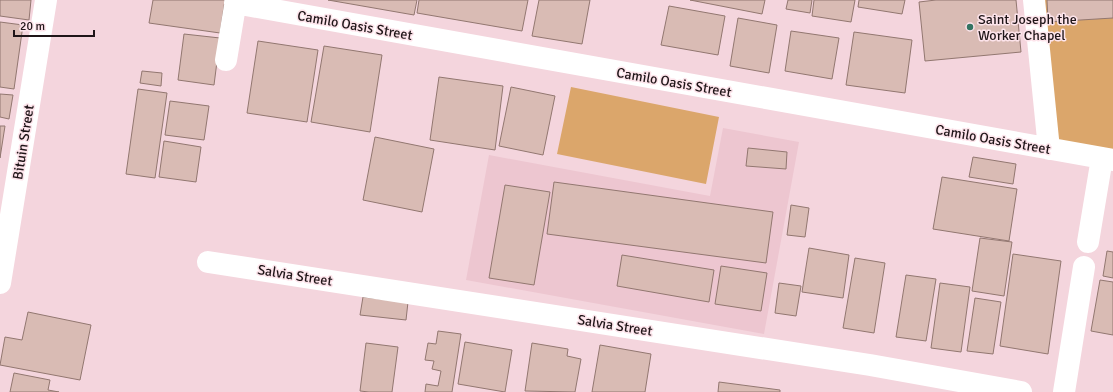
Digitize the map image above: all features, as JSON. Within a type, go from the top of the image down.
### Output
[{"type":"street","name":"Bituin Street","points":[[0,283],[46,0]]},
{"type":"street","points":[[1034,0],[1048,149]]},
{"type":"street","points":[[226,60],[235,2]]},
{"type":"street","name":"Camilo Oasis Street","points":[[235,2],[1108,159]]},
{"type":"street","points":[[1088,242],[1108,159]]},
{"type":"street","name":"Salvia Street","points":[[208,262],[862,364],[1021,392]]},
{"type":"street","points":[[1064,392],[1084,267]]},
{"type":"shaded area","points":[[1042,0],[1113,0],[1113,152],[1056,143]]},
{"type":"shaded area","points":[[571,87],[719,117],[706,184],[557,154]]},
{"type":"shaded area","points":[[723,128],[799,142],[764,334],[466,280],[489,155],[710,196]]},
{"type":"building","points":[[0,0],[31,0],[29,20],[0,16]]},
{"type":"building","points":[[153,0],[225,0],[220,33],[149,23]]},
{"type":"building","points":[[328,0],[417,0],[414,15]]},
{"type":"building","points":[[419,0],[528,0],[522,31],[417,13]]},
{"type":"building","points":[[539,0],[590,0],[582,44],[532,36]]},
{"type":"building","points":[[690,0],[765,0],[762,14]]},
{"type":"building","points":[[788,0],[812,0],[810,13],[786,9]]},
{"type":"building","points":[[814,0],[855,0],[851,22],[812,16]]},
{"type":"building","points":[[859,0],[905,0],[902,14],[858,7]]},
{"type":"building","name":"Saint Joseph the Worker Chapel","points":[[936,0],[1016,0],[1021,52],[925,61],[919,2]]},
{"type":"building","points":[[1047,0],[1113,0],[1113,18],[1048,22]]},
{"type":"building","points":[[669,6],[725,16],[718,55],[661,45]]},
{"type":"building","points":[[738,18],[777,25],[769,73],[730,66]]},
{"type":"building","points":[[0,22],[23,25],[14,89],[0,87]]},
{"type":"building","points":[[791,31],[839,38],[832,79],[785,71]]},
{"type":"building","points":[[854,32],[912,40],[905,93],[846,85]]},
{"type":"building","points":[[184,34],[220,38],[214,85],[178,80]]},
{"type":"building","points":[[258,41],[318,50],[307,122],[247,113]]},
{"type":"building","points":[[324,46],[382,55],[370,132],[311,122]]},
{"type":"building","points":[[142,71],[162,73],[161,86],[140,83]]},
{"type":"building","points":[[439,77],[503,86],[495,150],[430,140]]},
{"type":"building","points":[[511,87],[555,96],[543,155],[499,146]]},
{"type":"building","points":[[138,89],[167,93],[155,178],[126,174]]},
{"type":"building","points":[[0,94],[13,95],[9,119],[0,117]]},
{"type":"building","points":[[170,101],[209,106],[204,140],[165,135]]},
{"type":"building","points":[[0,126],[5,126],[0,158]]},
{"type":"building","points":[[375,137],[434,149],[422,212],[363,200]]},
{"type":"building","points":[[164,141],[201,147],[196,182],[159,177]]},
{"type":"building","points":[[748,148],[787,152],[786,169],[746,166]]},
{"type":"building","points":[[973,157],[1016,164],[1013,184],[969,177]]},
{"type":"building","points":[[942,177],[1017,189],[1009,241],[933,229]]},
{"type":"building","points":[[554,182],[773,212],[766,263],[547,234]]},
{"type":"building","points":[[505,185],[550,192],[534,285],[489,278]]},
{"type":"building","points":[[791,205],[809,208],[805,237],[787,235]]},
{"type":"building","points":[[980,238],[1012,242],[1004,296],[972,291]]},
{"type":"building","points":[[809,248],[849,255],[843,298],[802,292]]},
{"type":"building","points":[[1107,251],[1113,252],[1113,278],[1103,276]]},
{"type":"building","points":[[1013,254],[1061,261],[1048,354],[1000,346]]},
{"type":"building","points":[[622,255],[714,270],[709,302],[617,286]]},
{"type":"building","points":[[855,258],[885,263],[874,333],[843,328]]},
{"type":"building","points":[[721,266],[767,273],[761,311],[715,304]]},
{"type":"building","points":[[906,275],[936,279],[926,341],[896,337]]},
{"type":"building","points":[[1100,280],[1113,282],[1113,335],[1091,331]]},
{"type":"building","points":[[779,283],[801,286],[796,316],[775,313]]},
{"type":"building","points":[[940,283],[970,287],[961,352],[931,348]]},
{"type":"building","points":[[363,297],[408,302],[406,320],[360,315]]},
{"type":"building","points":[[975,298],[1001,302],[993,354],[967,351]]},
{"type":"building","points":[[28,312],[91,325],[80,380],[0,365],[5,337],[22,340]]},
{"type":"building","points":[[438,331],[461,334],[452,392],[425,392],[426,384],[438,386],[441,371],[432,369],[434,361],[425,360],[428,343],[436,344]]},
{"type":"building","points":[[465,342],[512,350],[505,392],[458,384]]},
{"type":"building","points":[[366,343],[398,347],[392,392],[360,391]]},
{"type":"building","points":[[532,343],[568,349],[567,356],[581,359],[575,392],[525,391]]},
{"type":"building","points":[[600,345],[651,354],[645,392],[592,392]]},
{"type":"building","points":[[14,373],[50,380],[48,390],[59,392],[10,392]]},
{"type":"building","points":[[719,382],[780,390],[780,392],[718,392]]},
{"type":"place","name":"Saint Joseph the Worker Chapel","points":[[970,27]]}]
